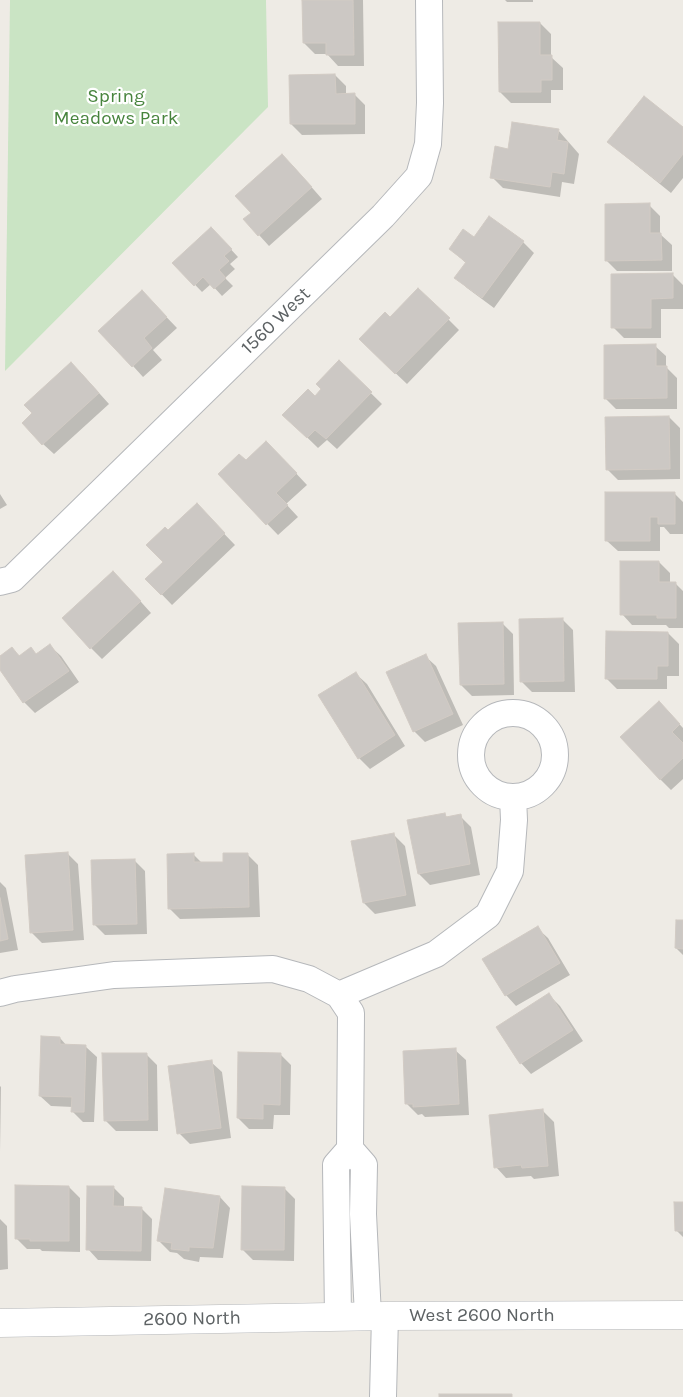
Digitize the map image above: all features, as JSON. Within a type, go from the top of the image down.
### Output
[{"type":"street","name":"1560 West","points":[[0,582],[12,579],[383,216],[418,176],[428,144],[430,103],[429,0]]},
{"type":"street","points":[[339,995],[436,954],[488,915],[510,870],[514,820],[512,797]]},
{"type":"street","points":[[0,993],[114,974],[273,969],[309,979],[339,995],[351,1013],[350,1149],[336,1165],[338,1317]]},
{"type":"street","points":[[350,1149],[364,1165],[363,1214],[376,1316],[383,1397]]},
{"type":"street","name":"West 2600 North","points":[[376,1316],[683,1315]]},
{"type":"street","name":"2600 North","points":[[0,1323],[376,1316]]},
{"type":"green space","name":"Spring Meadows Park","points":[[10,0],[266,0],[268,107],[5,371]]},
{"type":"building","points":[[302,0],[353,0],[354,55],[326,55],[326,43],[303,43]]},
{"type":"building","points":[[498,22],[540,22],[540,55],[552,55],[552,80],[541,80],[541,92],[499,92]]},
{"type":"building","points":[[335,74],[336,94],[355,93],[355,124],[290,124],[289,75]]},
{"type":"building","points":[[644,96],[683,127],[683,154],[660,183],[607,142]]},
{"type":"building","points":[[512,122],[559,129],[557,140],[568,142],[564,174],[552,172],[550,187],[490,178],[495,146],[508,149]]},
{"type":"building","points":[[282,154],[312,187],[258,236],[243,219],[251,213],[235,196]]},
{"type":"building","points":[[650,203],[650,233],[661,233],[662,260],[605,261],[605,204]]},
{"type":"building","points":[[489,216],[524,241],[482,298],[454,278],[466,262],[449,249],[463,229],[474,237]]},
{"type":"building","points":[[211,227],[232,249],[224,256],[229,261],[219,270],[226,278],[214,289],[203,277],[194,286],[172,263]]},
{"type":"building","points":[[673,273],[673,298],[651,299],[651,328],[611,328],[611,274]]},
{"type":"building","points":[[418,288],[450,318],[395,374],[359,339],[385,312],[390,317]]},
{"type":"building","points":[[142,290],[167,317],[144,338],[152,348],[132,367],[98,331]]},
{"type":"building","points":[[656,344],[656,366],[667,366],[667,398],[604,399],[604,345]]},
{"type":"building","points":[[339,360],[372,392],[326,439],[315,430],[307,438],[282,415],[308,389],[315,396],[321,389],[316,384]]},
{"type":"building","points":[[71,362],[99,393],[42,445],[22,423],[32,413],[24,405]]},
{"type":"building","points":[[669,416],[670,469],[606,470],[605,417]]},
{"type":"building","points":[[266,441],[297,473],[276,493],[288,505],[266,525],[218,474],[239,454],[246,460]]},
{"type":"building","points":[[605,492],[675,492],[675,524],[658,524],[658,517],[650,517],[650,541],[605,541]]},
{"type":"building","points":[[197,503],[225,533],[161,595],[145,579],[163,562],[146,545],[165,527],[168,530]]},
{"type":"building","points":[[620,561],[659,561],[659,582],[676,582],[676,618],[657,618],[657,615],[620,615]]},
{"type":"building","points":[[113,571],[141,601],[90,649],[62,618]]},
{"type":"building","points":[[563,618],[564,681],[520,682],[519,619]]},
{"type":"building","points":[[503,622],[504,684],[460,685],[458,623]]},
{"type":"building","points":[[606,631],[668,632],[668,666],[657,666],[657,679],[605,679]]},
{"type":"building","points":[[50,644],[69,671],[23,703],[0,670],[0,656],[12,647],[19,656],[31,647],[36,654]]},
{"type":"building","points":[[426,654],[453,714],[413,732],[386,672]]},
{"type":"building","points":[[356,672],[395,735],[358,759],[318,695]]},
{"type":"building","points":[[659,701],[680,724],[672,732],[683,743],[683,758],[660,780],[620,737]]},
{"type":"building","points":[[445,813],[446,817],[461,814],[470,864],[418,874],[407,820]]},
{"type":"building","points":[[394,833],[406,895],[363,903],[351,841]]},
{"type":"building","points":[[68,852],[73,930],[30,933],[25,855]]},
{"type":"building","points":[[194,853],[194,862],[223,862],[223,853],[248,853],[249,907],[168,909],[167,854]]},
{"type":"building","points":[[135,859],[137,924],[93,925],[91,860]]},
{"type":"building","points":[[0,898],[8,939],[0,941]]},
{"type":"building","points":[[676,920],[683,920],[683,949],[675,948]]},
{"type":"building","points":[[538,926],[560,963],[505,996],[482,959]]},
{"type":"building","points":[[549,993],[573,1030],[520,1064],[496,1027]]},
{"type":"building","points":[[41,1036],[60,1037],[60,1044],[86,1045],[84,1112],[71,1112],[72,1097],[39,1096]]},
{"type":"building","points":[[456,1048],[459,1104],[413,1107],[413,1104],[405,1104],[403,1051]]},
{"type":"building","points":[[238,1052],[281,1053],[280,1105],[263,1104],[263,1119],[237,1118]]},
{"type":"building","points":[[102,1053],[147,1053],[148,1120],[104,1121]]},
{"type":"building","points":[[212,1060],[221,1128],[177,1134],[168,1066]]},
{"type":"building","points":[[543,1109],[548,1166],[522,1168],[521,1165],[494,1168],[489,1115]]},
{"type":"building","points":[[15,1185],[69,1186],[69,1241],[15,1239]]},
{"type":"building","points":[[87,1186],[114,1186],[113,1206],[142,1207],[141,1251],[86,1250]]},
{"type":"building","points":[[242,1186],[285,1187],[284,1250],[241,1250]]},
{"type":"building","points":[[165,1188],[220,1196],[213,1248],[189,1247],[189,1251],[171,1249],[172,1243],[157,1241]]},
{"type":"building","points":[[674,1202],[683,1202],[683,1231],[675,1231]]},
{"type":"building","points":[[439,1394],[512,1394],[512,1397],[439,1397]]}]
